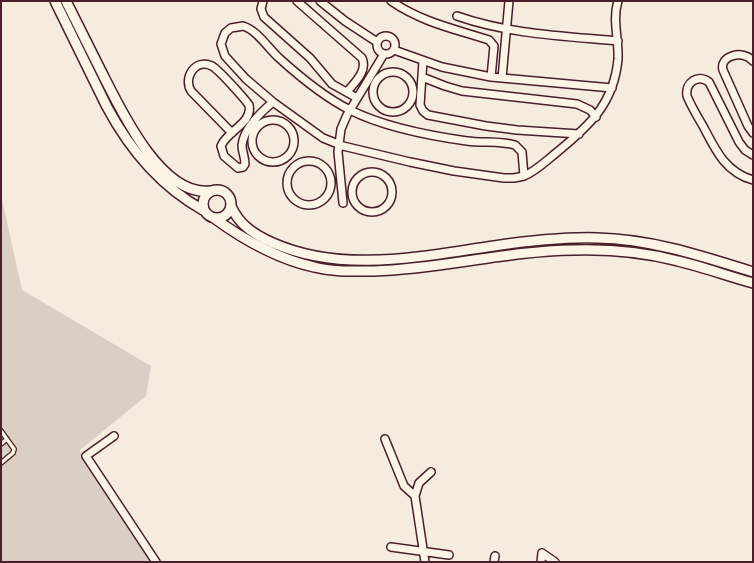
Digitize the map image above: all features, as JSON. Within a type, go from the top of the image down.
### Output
[{"type":"main road","points":[[55,1],[115,121],[132,148],[153,172],[172,189],[203,210],[206,214],[267,250],[301,264],[327,270],[391,270],[549,251],[621,251],[677,260],[753,283]]},
{"type":"main road","points":[[66,1],[123,114],[160,167],[180,183],[193,190],[209,191],[216,189],[224,191],[230,198],[231,206],[237,217],[246,226],[269,241],[293,250],[332,259],[360,260],[414,258],[522,242],[574,238],[598,238],[644,242],[753,272]]},
{"type":"main road","points":[[203,210],[203,199],[209,191]]},
{"type":"main road","points":[[214,218],[219,218],[227,214],[231,206]]},
{"type":"street","points":[[263,1],[261,9],[264,17],[314,62],[329,82],[357,98]]},
{"type":"street","points":[[297,1],[362,58],[364,64],[362,71],[346,92]]},
{"type":"street","points":[[320,1],[345,21],[377,42],[378,49],[384,54],[391,53],[396,44],[392,37],[385,35],[377,42]]},
{"type":"street","points":[[391,1],[410,13],[433,23],[489,40],[494,46],[491,77]]},
{"type":"street","points":[[502,78],[509,1]]},
{"type":"street","points":[[524,176],[522,152],[515,145],[468,141],[428,134],[388,124],[350,110],[321,92],[293,71],[250,29],[243,26],[231,28],[223,37],[221,44],[223,52],[246,79],[273,102],[317,134],[338,144],[410,162],[454,171],[514,178],[524,176],[536,170],[579,134],[596,117],[602,108],[612,88],[617,69],[618,41],[615,16],[618,1]]},
{"type":"street","points":[[457,16],[506,30],[618,41]]},
{"type":"street","points":[[394,50],[423,61],[462,72],[491,77],[612,88]]},
{"type":"street","points":[[343,202],[338,144],[341,129],[357,98],[373,78],[384,54]]},
{"type":"street","points":[[753,61],[747,56],[738,54],[724,61],[722,68],[748,126],[753,133]]},
{"type":"street","points":[[423,61],[420,105],[423,111],[428,115],[486,126],[517,130],[579,134]]},
{"type":"street","points":[[232,133],[189,88],[189,75],[195,68],[208,65],[215,69],[249,105],[250,111],[248,116],[223,143],[222,146],[222,153],[236,166],[241,168],[245,164],[242,150],[245,137],[258,117],[273,102]]},
{"type":"street","points":[[388,72],[396,72],[406,76],[411,82],[413,89],[413,97],[410,103],[398,112],[386,111],[380,107],[375,102],[373,94],[373,78],[388,72]]},
{"type":"street","points":[[422,77],[445,86],[462,90],[577,104],[590,110],[596,117]]},
{"type":"street","points":[[753,155],[745,150],[739,142],[709,82],[698,78],[691,82],[687,88],[687,96],[719,156],[733,171],[745,178],[753,180]]},
{"type":"street","points":[[275,120],[282,122],[289,127],[293,134],[294,142],[292,150],[287,156],[280,161],[265,161],[255,153],[252,146],[254,130],[260,124],[275,120]]},
{"type":"street","points":[[287,156],[297,165]]},
{"type":"street","points":[[313,161],[324,167],[329,173],[331,181],[329,193],[320,202],[312,205],[300,203],[293,198],[289,191],[287,183],[291,171],[297,165],[304,162],[313,161]]},
{"type":"street","points":[[376,172],[383,175],[392,187],[390,202],[379,211],[371,212],[364,210],[358,206],[354,199],[352,192],[354,184],[358,178],[364,174],[376,172]]},
{"type":"street","points":[[329,193],[343,202],[354,199]]},
{"type":"street","points":[[114,436],[86,456],[156,562]]},
{"type":"street","points":[[385,439],[404,486],[416,496]]},
{"type":"street","points":[[425,562],[416,496],[419,483],[431,472]]},
{"type":"street","points":[[391,547],[448,555]]},
{"type":"street","points":[[541,562],[542,552],[555,562]]},
{"type":"lane","points":[[1,431],[14,447],[14,452],[1,464]]},
{"type":"lane","points":[[1,444],[7,439]]},
{"type":"shaded area","points":[[1,197],[22,290],[151,366],[146,396],[80,450],[150,562],[1,562]]}]
